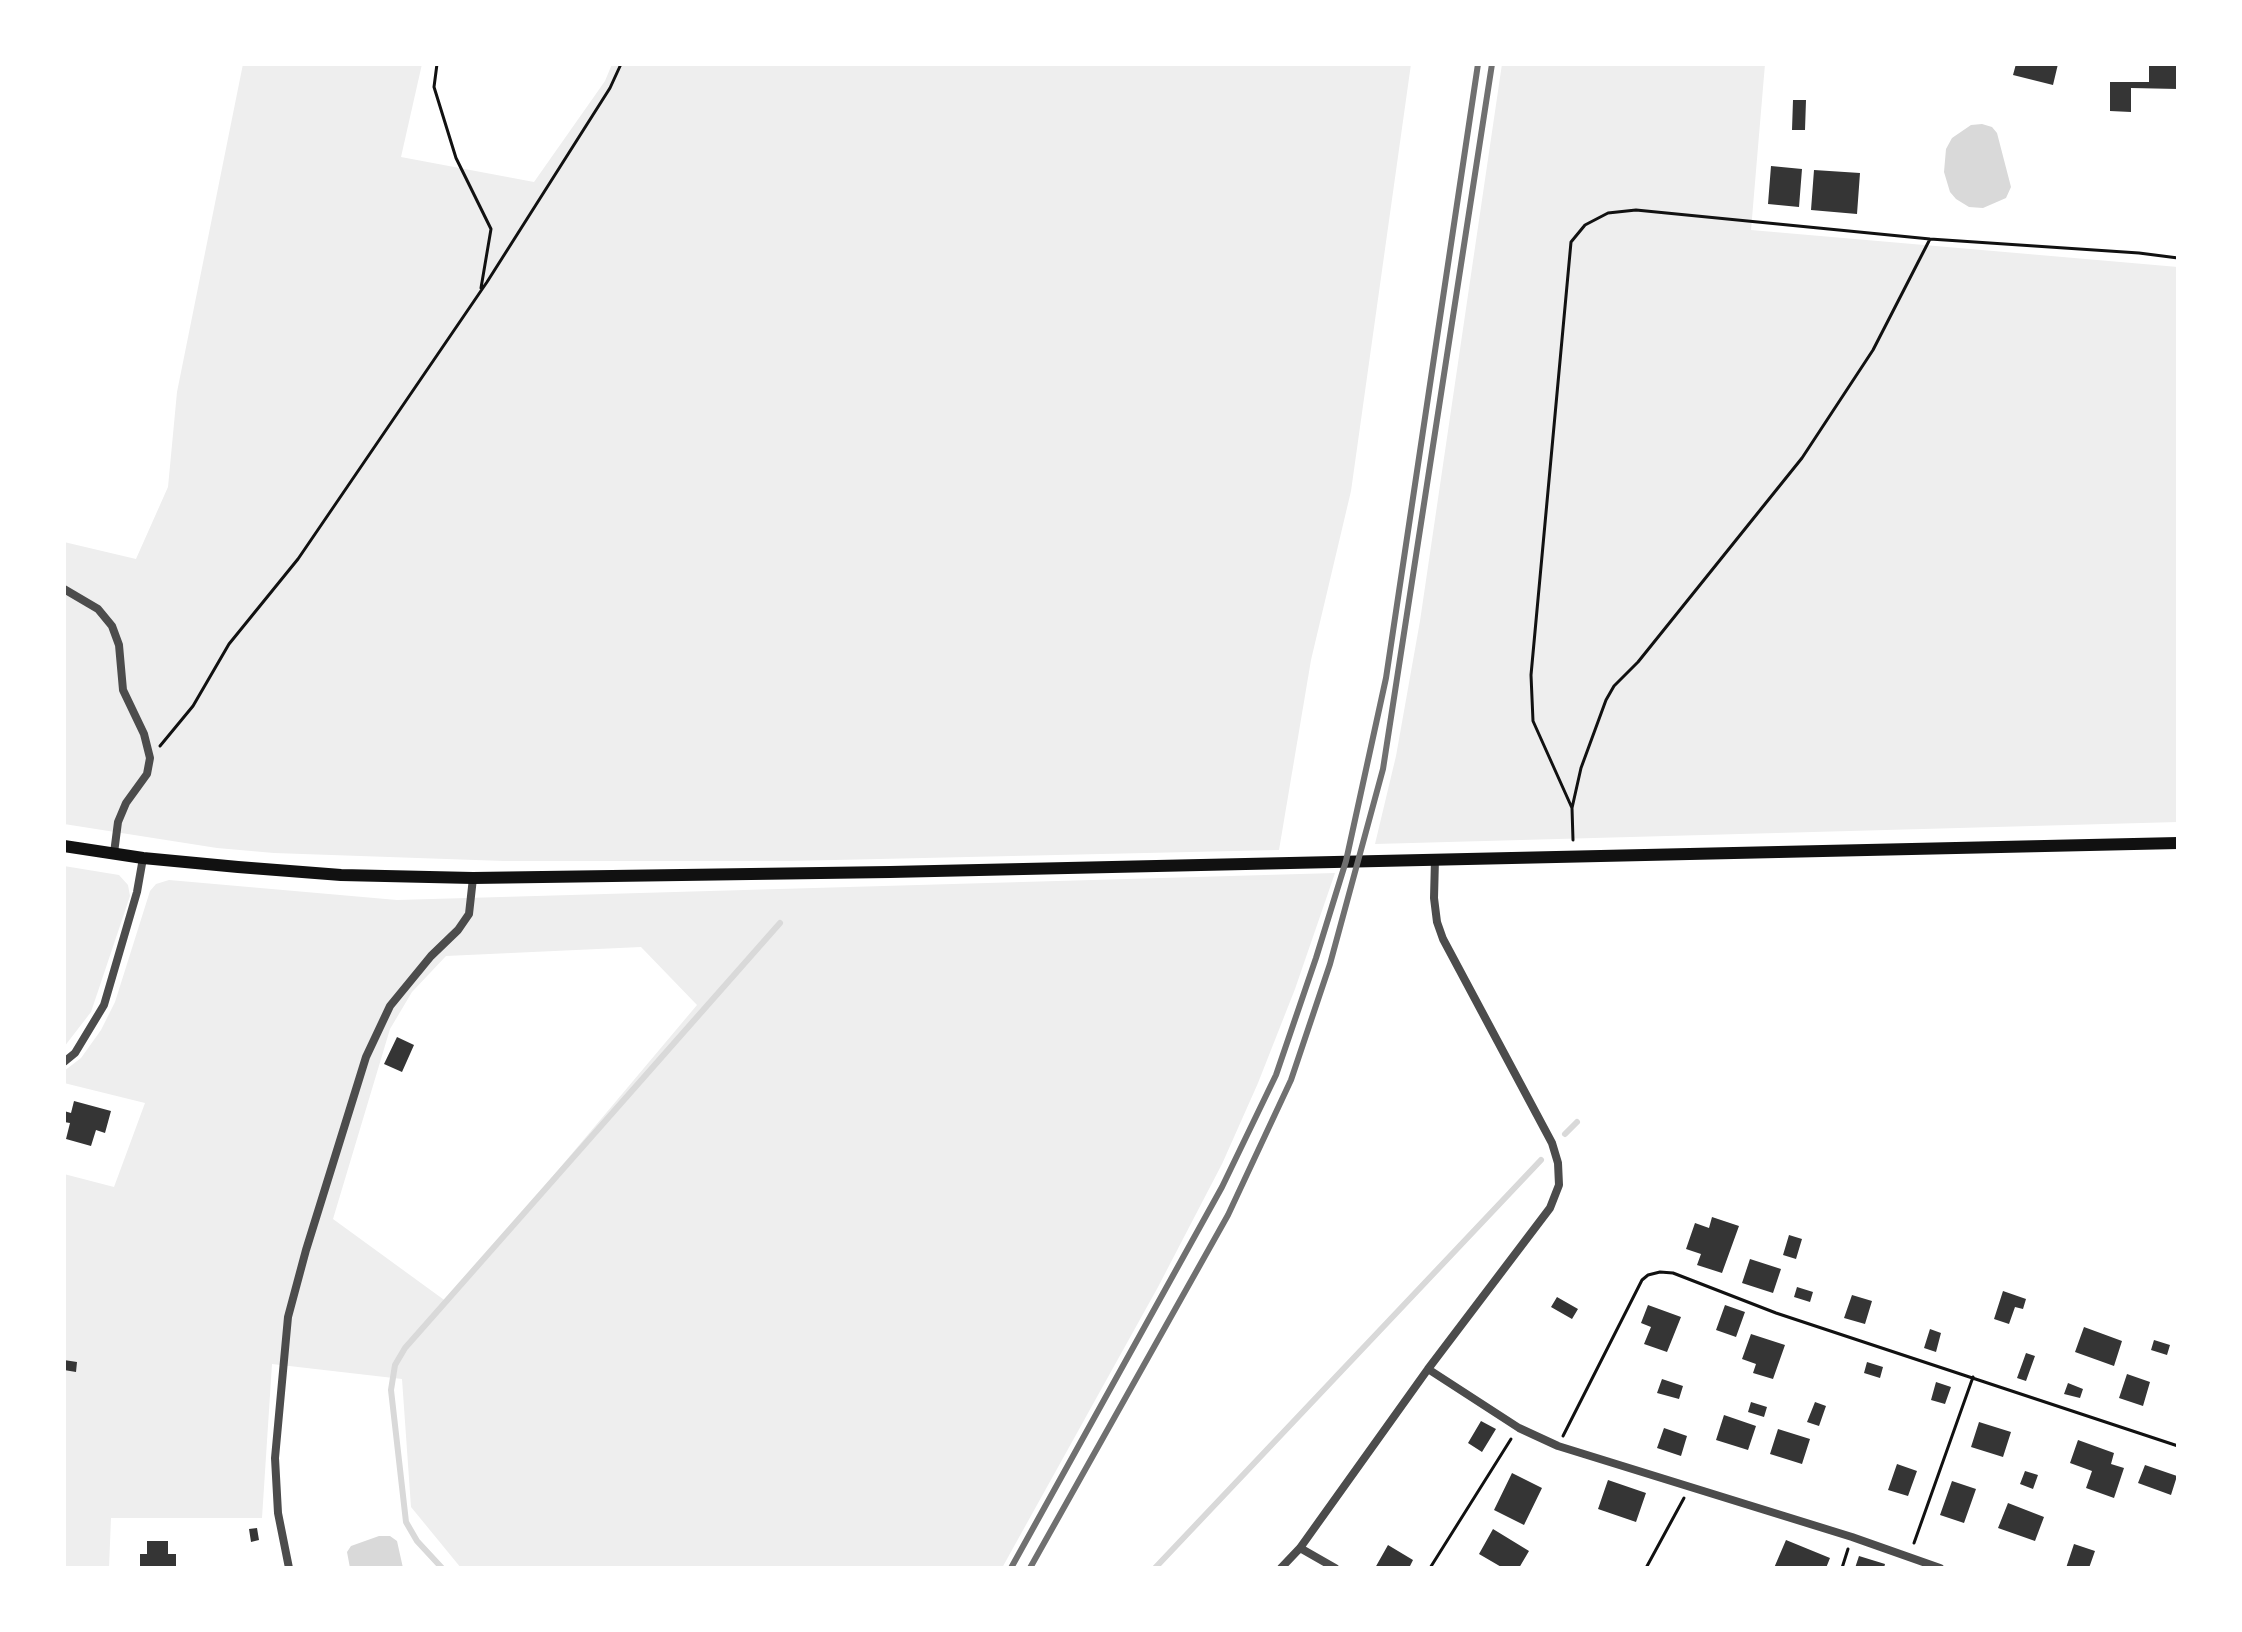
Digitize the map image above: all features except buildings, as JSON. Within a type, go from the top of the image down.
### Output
[{"type":"main road","points":[[64,846],[143,858],[341,875],[473,878],[874,873],[2178,843]]},
{"type":"street","points":[[64,589],[98,609],[112,626],[119,645],[123,690],[144,734],[150,758],[147,774],[126,803],[118,822],[114,853]]},
{"type":"street","points":[[64,1062],[75,1053],[104,1005],[137,892],[143,858]]},
{"type":"street","points":[[1281,1568],[1300,1548],[1428,1369],[1550,1208],[1559,1185],[1558,1163],[1552,1143],[1443,939],[1434,898],[1435,859]]},
{"type":"street","points":[[289,1568],[278,1513],[275,1458],[288,1317],[366,1057],[390,1006],[469,914],[473,878]]},
{"type":"street","points":[[1428,1369],[1519,1428],[1558,1446],[1852,1537],[1940,1568]]},
{"type":"street","points":[[1300,1548],[1335,1568]]},
{"type":"path","points":[[437,64],[434,87],[456,158],[491,229],[480,292]]},
{"type":"path","points":[[150,758],[193,706],[229,644],[298,559],[480,292],[610,88],[621,64]]},
{"type":"path","points":[[1572,808],[1533,721],[1531,675],[1571,242],[1585,225],[1608,213],[1636,210],[1930,239],[2178,258]]},
{"type":"path","points":[[1574,856],[1572,808],[1581,768],[1614,686],[1638,662],[1802,458],[1873,350],[1930,239]]},
{"type":"path","points":[[1558,1446],[1642,1280],[1660,1272],[1673,1273],[1776,1313],[2178,1446]]},
{"type":"path","points":[[1909,1557],[1973,1377]]},
{"type":"path","points":[[1430,1568],[1519,1428]]},
{"type":"path","points":[[1646,1568],[1690,1487]]},
{"type":"path","points":[[1842,1568],[1852,1537]]},
{"type":"shaded area","points":[[243,64],[422,64],[401,157],[534,182],[605,81],[612,64],[1411,64],[1351,491],[1311,660],[1279,850],[790,861],[504,861],[274,853],[217,848],[64,824],[64,542],[136,559],[168,487],[177,392]]},
{"type":"shaded area","points":[[1502,64],[1765,64],[1751,230],[2178,267],[2178,822],[1375,844],[1396,756],[1420,621]]},
{"type":"shaded area","points":[[1971,125],[1992,127],[1997,133],[2011,187],[2006,198],[1983,208],[1969,207],[1950,192],[1944,172],[1946,149],[1952,138]]},
{"type":"shaded area","points":[[64,866],[119,875],[128,885],[130,896],[91,1012],[64,1047]]},
{"type":"shaded area","points":[[1335,873],[1295,989],[1222,1164],[1158,1287],[1002,1568],[461,1568],[411,1507],[402,1379],[272,1364],[262,1518],[111,1518],[109,1568],[64,1568],[64,1174],[114,1187],[145,1103],[64,1083],[64,1071],[81,1058],[101,1030],[115,1002],[150,891],[156,884],[169,880],[397,900]],"holes":[[[641,947],[697,1005],[447,1302],[333,1219],[390,1029],[412,992],[446,956]]]},
{"type":"shaded area","points":[[379,1536],[390,1536],[397,1541],[403,1568],[350,1568],[347,1552],[351,1546]]},
{"type":"waterway","points":[[442,1568],[417,1541],[406,1522],[391,1390],[395,1365],[405,1348],[780,923]]},
{"type":"waterway","points":[[1565,1134],[1577,1122]]},
{"type":"waterway","points":[[1155,1568],[1541,1160]]},
{"type":"railway","points":[[1011,1568],[1222,1187],[1276,1075],[1316,958],[1346,861],[1386,678],[1478,64]]},
{"type":"railway","points":[[1030,1568],[1228,1215],[1291,1080],[1330,964],[1383,769],[1492,64]]}]
